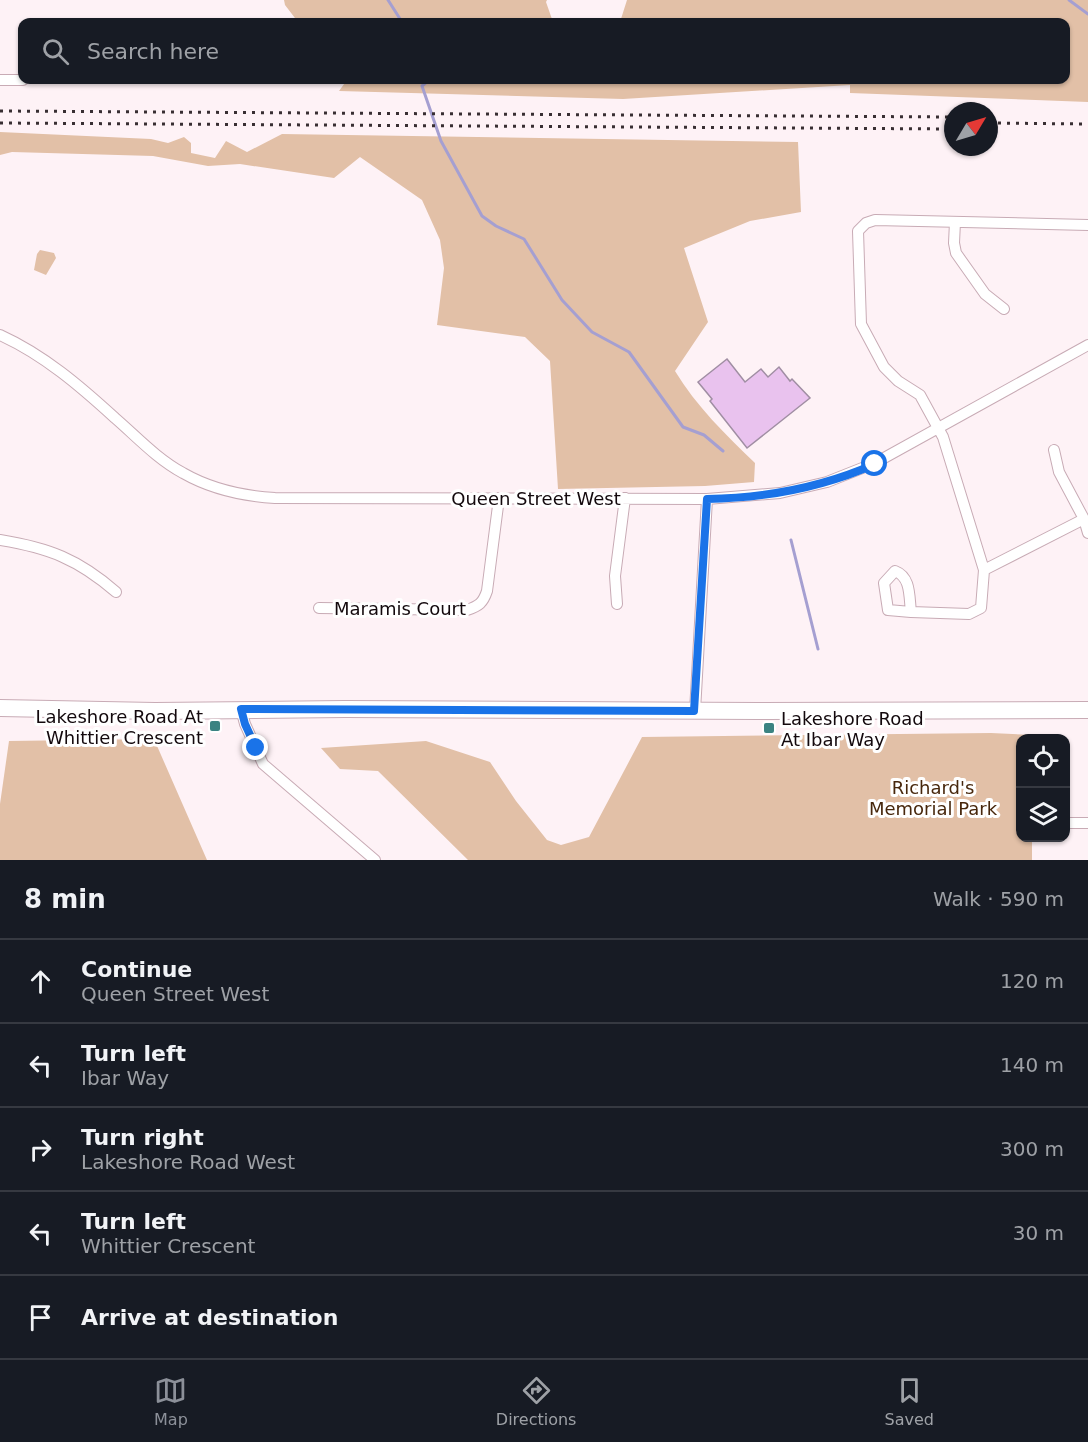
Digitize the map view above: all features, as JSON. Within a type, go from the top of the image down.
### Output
[{"type":"main road","points":[[0,708],[155,711],[241,709],[1088,710]]},
{"type":"street","points":[[0,80],[18,80]]},
{"type":"street","points":[[911,612],[969,614],[976,612],[981,608],[983,601],[984,570],[939,429],[920,395],[898,381],[884,367],[861,324],[858,231],[866,223],[875,220],[1088,225]]},
{"type":"street","points":[[955,222],[956,253],[985,294],[1004,309]]},
{"type":"street","name":"Queen Street West","points":[[0,335],[43,359],[67,376],[173,467],[193,479],[218,489],[250,496],[275,498],[707,499],[780,493],[827,482],[875,464],[1088,345]]},
{"type":"street","points":[[1054,450],[1059,472],[1084,519],[1088,533]]},
{"type":"street","name":"Maramis Court","points":[[319,608],[468,610],[476,607],[484,602],[487,591],[499,498]]},
{"type":"street","points":[[617,604],[615,576],[625,498]]},
{"type":"street","points":[[694,711],[707,499]]},
{"type":"street","points":[[984,570],[1084,519]]},
{"type":"street","points":[[0,540],[52,551],[86,568],[116,592]]},
{"type":"street","points":[[241,709],[245,724],[263,764],[375,860]]},
{"type":"street","points":[[1070,824],[1088,823]]},
{"type":"green space","points":[[284,0],[547,0],[552,18],[295,18]]},
{"type":"green space","points":[[627,0],[1088,0],[1088,102],[850,93],[850,85],[623,99],[339,91],[344,84],[1070,84],[1070,18],[621,18]]},
{"type":"green space","points":[[0,132],[151,139],[168,143],[184,137],[191,143],[191,153],[215,158],[226,141],[247,152],[282,134],[798,142],[801,212],[750,221],[684,248],[708,322],[675,371],[722,431],[755,463],[754,482],[705,486],[558,489],[550,361],[525,337],[437,325],[444,268],[440,240],[422,200],[360,157],[334,178],[240,164],[208,166],[153,156],[12,152],[0,155]]},
{"type":"green space","points":[[40,250],[54,253],[56,258],[46,275],[34,270]]},
{"type":"green space","name":"Richard's Memorial Park","points":[[1016,734],[1016,842],[1032,842],[1032,860],[468,860],[378,771],[340,769],[321,748],[426,741],[490,762],[516,801],[547,840],[561,845],[589,837],[642,737]]},
{"type":"green space","points":[[154,739],[207,860],[0,860],[0,804],[9,741]]},
{"type":"building","points":[[727,359],[745,382],[761,369],[768,377],[779,367],[790,381],[792,379],[810,398],[747,448],[698,382]]},
{"type":"waterway","points":[[388,0],[399,18]]},
{"type":"waterway","points":[[1069,0],[1088,14]]},
{"type":"waterway","points":[[424,84],[422,86],[441,141],[482,216],[496,226],[524,239],[562,300],[592,332],[629,352],[683,427],[704,435],[723,451]]},
{"type":"waterway","points":[[791,540],[818,649]]},
{"type":"railway","points":[[0,111],[944,117]]},
{"type":"railway","points":[[0,123],[944,129]]},
{"type":"railway","points":[[998,123],[1088,124]]},
{"type":"place","name":"Lakeshore Road At Whittier Crescent","points":[[215,726]]},
{"type":"place","name":"Lakeshore Road At Ibar Way","points":[[769,728]]},
{"type":"route","points":[[256,748],[241,709],[694,711],[707,499],[759,496],[803,489],[875,464]]}]
